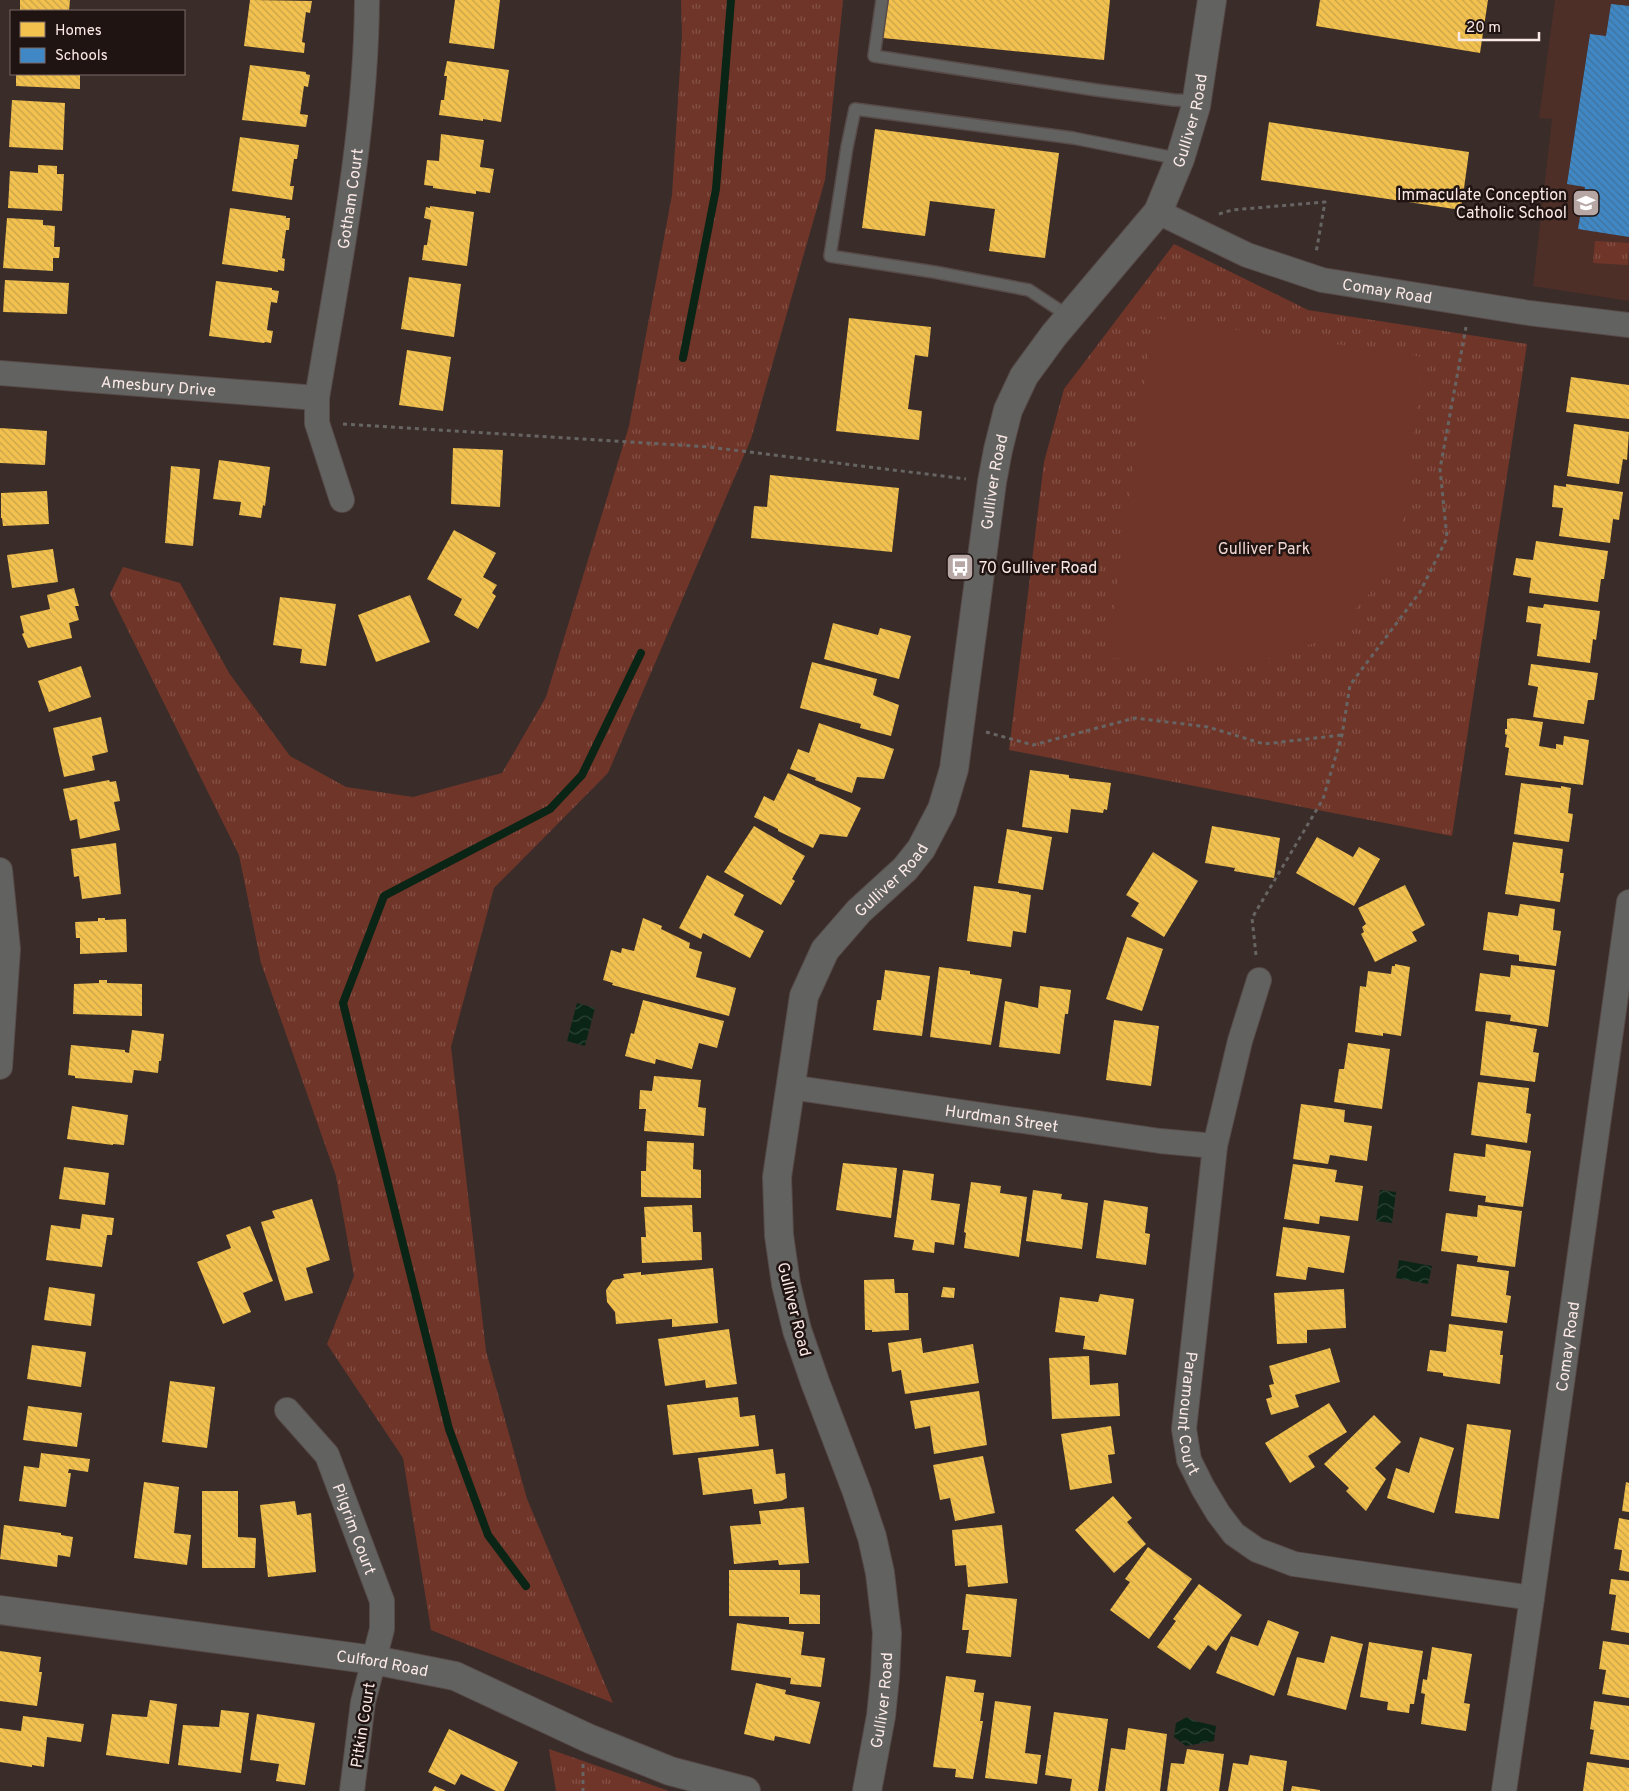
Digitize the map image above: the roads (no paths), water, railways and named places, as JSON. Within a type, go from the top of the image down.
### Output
[{"type":"street","name":"Gotham Court","points":[[342,500],[317,423],[317,398],[350,200],[367,44],[368,0]]},
{"type":"street","name":"Gulliver Road","points":[[867,1791],[881,1716],[885,1677],[886,1633],[881,1582],[872,1537],[797,1330],[786,1284],[779,1235],[777,1177],[804,996],[825,950],[859,911],[905,869],[921,849],[942,808],[954,769],[992,482],[1006,418],[1024,376],[1070,317],[1158,212],[1180,159],[1197,101],[1212,0]]},
{"type":"street","name":"Comay Road","points":[[1158,212],[1247,255],[1299,273],[1338,283],[1470,304],[1629,325]]},
{"type":"street","name":"Amesbury Drive","points":[[0,373],[317,398]]},
{"type":"street","points":[[0,870],[8,949],[0,1067]]},
{"type":"street","name":"Comay Road","points":[[1504,1791],[1629,902]]},
{"type":"street","name":"Paramount Court","points":[[1259,980],[1240,1041],[1215,1146],[1184,1429],[1189,1460],[1218,1513],[1234,1534],[1257,1550],[1294,1564],[1532,1598]]},
{"type":"street","name":"Hurdman Street","points":[[790,1087],[1160,1141],[1215,1146]]},
{"type":"street","name":"Pilgrim Court","points":[[287,1410],[326,1455],[382,1600],[382,1629],[374,1660]]},
{"type":"street","name":"Culford Road","points":[[0,1610],[374,1660],[455,1676],[590,1739],[670,1771],[746,1791]]},
{"type":"street","name":"Pitkin Court","points":[[352,1791],[363,1702],[374,1660]]},
{"type":"lane","points":[[882,0],[874,56],[1096,90],[1197,101]]},
{"type":"lane","points":[[1070,317],[1029,290],[934,272],[830,256],[847,147],[855,109],[1073,138],[1180,159]]},
{"type":"water","points":[[577,1003],[595,1008],[585,1046],[567,1041]]},
{"type":"water","points":[[1380,1190],[1396,1192],[1392,1223],[1376,1221]]},
{"type":"water","points":[[1399,1260],[1432,1266],[1428,1284],[1396,1278]]},
{"type":"water","points":[[1187,1717],[1216,1726],[1214,1741],[1186,1746],[1174,1737],[1176,1723]]},
{"type":"waterway","points":[[683,358],[716,189],[731,0]]},
{"type":"waterway","points":[[526,1586],[488,1535],[449,1429],[343,1003],[384,896],[550,809],[582,775],[641,653]]},
{"type":"place","name":"Immaculate Conception Catholic School","points":[[1586,203]]},
{"type":"place","name":"70 Gulliver Road","points":[[960,567]]},
{"type":"park label","name":"Gulliver Park","points":[[1264,548]]}]
